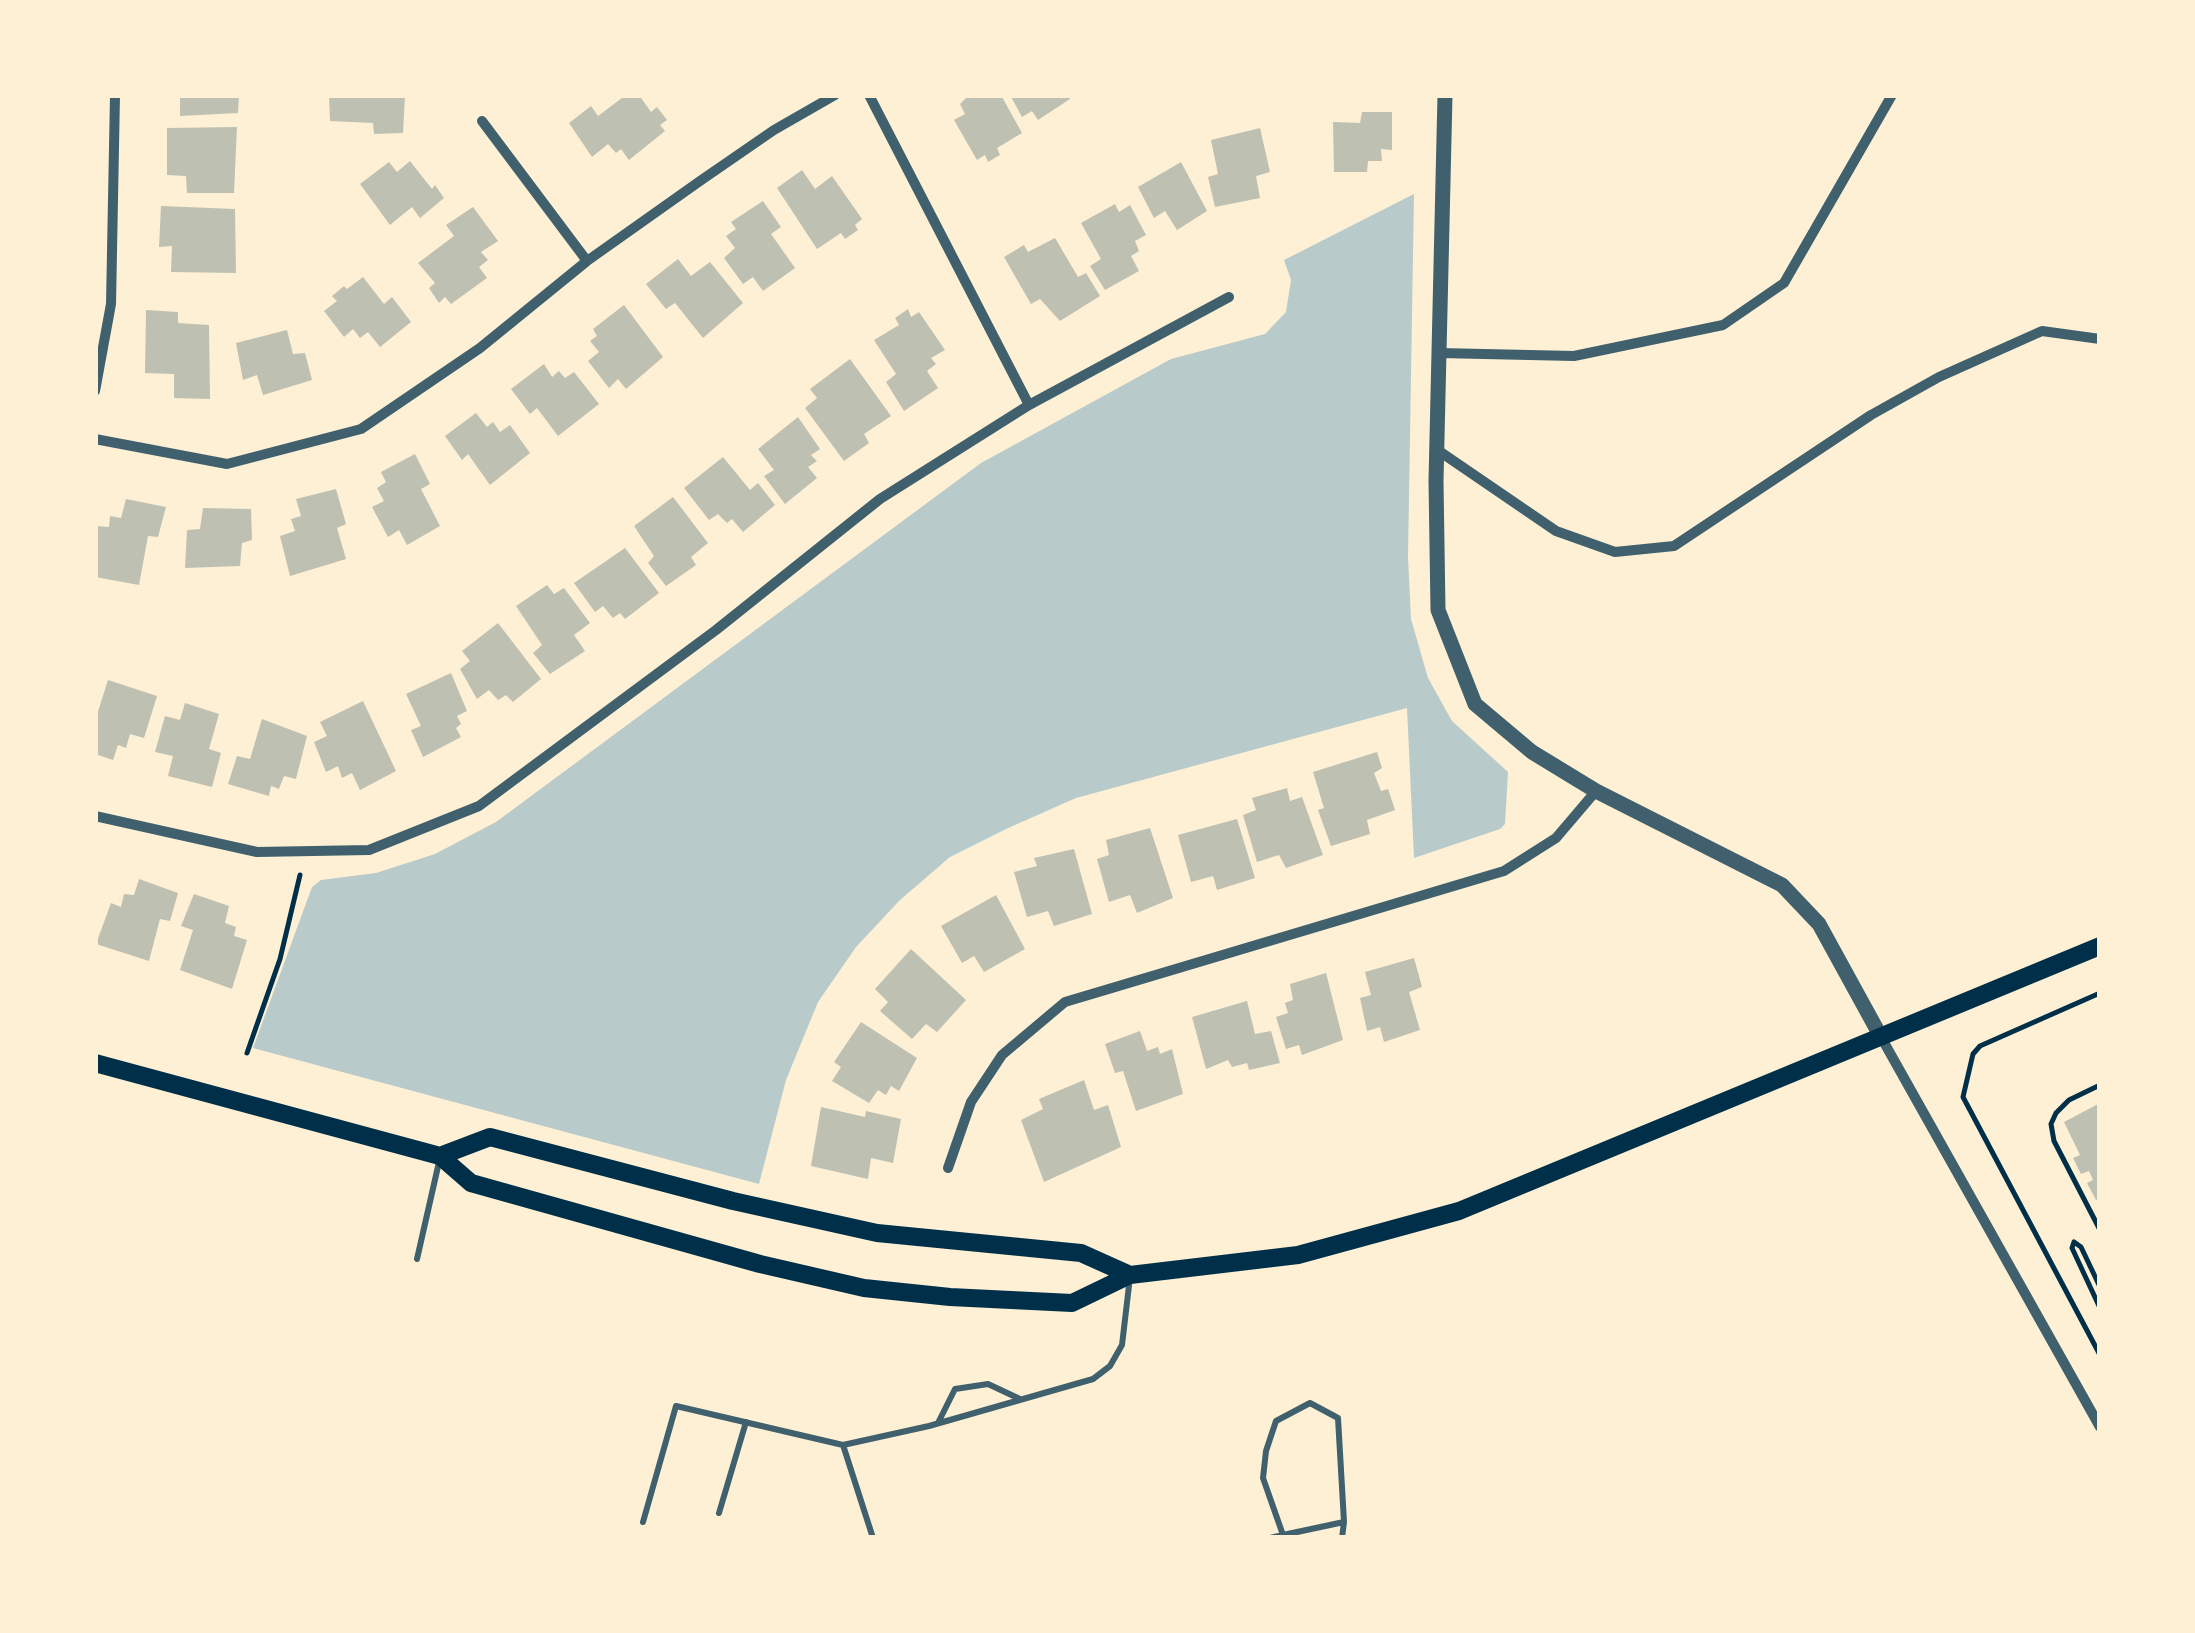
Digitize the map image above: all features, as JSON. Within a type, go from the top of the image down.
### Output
[{"type":"main road","points":[[95,1063],[440,1156],[471,1183],[760,1264],[864,1288],[1072,1303],[1130,1276],[1298,1255],[1459,1211],[2100,946]]},
{"type":"main road","points":[[440,1156],[490,1138],[734,1201],[877,1233],[1082,1254],[1130,1276]]},
{"type":"street","points":[[95,391],[111,304],[115,95]]},
{"type":"street","points":[[95,439],[227,464],[361,429],[480,348],[587,261],[774,130],[834,95]]},
{"type":"street","points":[[870,95],[1029,405]]},
{"type":"street","points":[[1444,95],[1436,449],[1438,610],[1475,704],[1532,752],[1596,790],[1782,885],[1819,924],[2100,1427]]},
{"type":"street","points":[[1438,353],[1574,356],[1723,325],[1784,282],[1892,95]]},
{"type":"street","points":[[482,121],[587,261]]},
{"type":"street","points":[[95,816],[257,852],[368,850],[479,806],[716,630],[880,499],[1029,405],[1229,297]]},
{"type":"street","points":[[1436,449],[1556,532],[1615,552],[1674,546],[1871,415],[1939,377],[2042,331],[2100,338]]},
{"type":"street","points":[[948,1168],[971,1102],[1002,1055],[1065,1002],[1504,871],[1556,838],[1596,790]]},
{"type":"lane","points":[[417,1260],[440,1156]]},
{"type":"lane","points":[[644,1522],[676,1406],[843,1445],[938,1424],[1093,1379],[1110,1366],[1122,1346],[1130,1276]]},
{"type":"lane","points":[[938,1424],[955,1389],[988,1384],[1021,1400]]},
{"type":"lane","points":[[1282,1535],[1263,1478],[1266,1451],[1276,1422],[1310,1403],[1338,1418],[1342,1538]]},
{"type":"lane","points":[[720,1513],[746,1422]]},
{"type":"lane","points":[[843,1445],[872,1538]]},
{"type":"lane","points":[[1270,1538],[1344,1522]]},
{"type":"path","points":[[247,1054],[280,959],[300,875]]},
{"type":"path","points":[[2100,994],[1980,1046],[1973,1054],[1963,1098],[2100,1355]]},
{"type":"path","points":[[2100,1085],[2069,1100],[2056,1113],[2052,1129],[2100,1230]]},
{"type":"path","points":[[2100,1286],[2081,1247],[2073,1243],[2100,1308]]},
{"type":"shaded area","points":[[1414,194],[1408,557],[1411,619],[1428,678],[1452,721],[1508,772],[1505,824],[1500,829],[1414,858],[1407,708],[1076,798],[1006,829],[950,857],[900,900],[856,947],[818,1002],[786,1080],[759,1184],[253,1048],[312,887],[321,880],[376,873],[435,854],[496,822],[981,463],[1171,359],[1265,334],[1286,312],[1291,280],[1284,260]]},
{"type":"building","points":[[180,95],[239,95],[238,113],[180,116]]},
{"type":"building","points":[[329,95],[405,95],[403,133],[374,134],[373,123],[330,121]]},
{"type":"building","points":[[626,95],[639,95],[651,112],[657,107],[667,120],[660,125],[665,131],[629,160],[621,149],[616,153],[608,144],[592,157],[569,123],[591,106],[598,116]]},
{"type":"building","points":[[969,95],[1001,95],[1022,133],[997,148],[1000,155],[988,162],[985,155],[977,160],[954,120],[965,114],[960,104]]},
{"type":"building","points":[[1010,95],[1068,95],[1070,99],[1038,120],[1032,111],[1022,117]]},
{"type":"building","points":[[1362,112],[1392,112],[1392,150],[1381,149],[1382,161],[1368,161],[1367,172],[1334,172],[1333,122],[1360,123]]},
{"type":"building","points":[[237,127],[234,193],[187,193],[186,176],[167,175],[167,128]]},
{"type":"building","points":[[1260,128],[1270,172],[1256,176],[1260,198],[1215,207],[1208,177],[1218,174],[1211,140]]},
{"type":"building","points":[[410,161],[444,198],[420,218],[412,207],[390,225],[360,184],[389,162],[397,172]]},
{"type":"building","points":[[1181,162],[1207,211],[1177,230],[1165,211],[1154,218],[1138,187]]},
{"type":"building","points":[[802,170],[815,189],[832,176],[862,219],[855,225],[858,230],[845,239],[841,233],[817,249],[777,188]]},
{"type":"building","points":[[763,201],[781,227],[771,234],[795,268],[763,291],[753,277],[743,284],[724,258],[735,248],[726,236],[736,229],[731,222]]},
{"type":"building","points":[[1115,204],[1119,212],[1130,205],[1146,235],[1135,241],[1139,251],[1131,256],[1139,271],[1105,290],[1090,266],[1101,259],[1081,223]]},
{"type":"building","points":[[161,206],[235,209],[236,273],[171,272],[172,246],[159,247]]},
{"type":"building","points":[[473,207],[498,241],[481,252],[488,260],[479,267],[487,278],[451,304],[445,297],[439,303],[429,288],[435,283],[418,263],[454,236],[446,225]]},
{"type":"building","points":[[1055,238],[1078,277],[1086,273],[1100,296],[1060,321],[1040,299],[1031,304],[1004,257],[1024,245],[1028,252]]},
{"type":"building","points":[[678,259],[691,276],[710,262],[743,303],[703,338],[675,303],[666,309],[646,284]]},
{"type":"building","points":[[363,277],[384,304],[392,297],[411,322],[380,347],[368,332],[360,338],[353,329],[344,337],[324,311],[337,301],[332,296]]},
{"type":"building","points":[[624,305],[663,357],[626,389],[618,379],[609,388],[588,361],[599,352],[590,341],[597,336],[593,329]]},
{"type":"building","points":[[908,309],[911,317],[919,312],[945,350],[931,358],[936,364],[927,371],[938,388],[904,411],[886,382],[896,374],[874,340],[899,325],[895,318]]},
{"type":"building","points":[[146,310],[178,312],[178,323],[209,325],[210,399],[174,398],[174,374],[145,373]]},
{"type":"building","points":[[287,330],[293,354],[305,353],[312,380],[263,395],[257,375],[243,380],[236,343]]},
{"type":"building","points":[[850,359],[891,416],[864,434],[869,443],[844,461],[805,408],[817,398],[810,389]]},
{"type":"building","points":[[544,364],[552,377],[559,371],[565,378],[574,372],[599,404],[558,436],[537,408],[530,414],[511,389]]},
{"type":"building","points":[[476,413],[487,427],[493,422],[500,432],[510,425],[530,453],[490,485],[468,454],[462,460],[445,436]]},
{"type":"building","points":[[798,417],[820,449],[811,455],[817,461],[808,467],[817,478],[785,504],[764,476],[774,470],[758,449]]},
{"type":"building","points":[[415,454],[430,484],[421,489],[440,526],[407,545],[399,530],[388,537],[372,507],[384,501],[377,488],[386,482],[381,472]]},
{"type":"building","points":[[723,457],[750,490],[758,483],[775,505],[743,532],[732,519],[727,523],[718,514],[709,520],[684,488]]},
{"type":"building","points":[[336,489],[346,524],[337,528],[346,559],[290,576],[280,536],[295,531],[291,519],[301,516],[296,499]]},
{"type":"building","points":[[673,497],[708,543],[691,557],[696,565],[666,586],[648,563],[654,556],[634,526]]},
{"type":"building","points":[[126,499],[166,507],[158,537],[148,536],[139,585],[95,577],[95,526],[109,527],[110,516],[121,518]]},
{"type":"building","points":[[203,508],[251,509],[252,540],[242,543],[240,566],[185,568],[187,530],[200,529]]},
{"type":"building","points":[[625,548],[659,593],[625,619],[620,613],[613,618],[603,606],[595,612],[574,583]]},
{"type":"building","points":[[547,585],[554,594],[564,588],[590,623],[574,635],[585,651],[550,674],[533,653],[542,645],[516,606]]},
{"type":"building","points":[[498,623],[541,679],[513,702],[506,695],[498,700],[489,690],[477,699],[460,669],[470,661],[462,651]]},
{"type":"building","points":[[451,673],[467,711],[457,716],[461,724],[456,728],[461,737],[423,757],[411,730],[421,726],[406,694]]},
{"type":"building","points":[[108,680],[157,696],[144,738],[130,734],[126,748],[118,745],[113,760],[95,754],[95,721]]},
{"type":"building","points":[[363,701],[396,771],[360,790],[352,773],[342,778],[338,766],[326,772],[314,742],[327,736],[320,722]]},
{"type":"building","points":[[185,703],[219,714],[209,749],[221,753],[212,787],[168,776],[173,756],[155,752],[165,716],[180,720]]},
{"type":"building","points":[[262,719],[307,736],[296,779],[284,776],[279,789],[271,786],[269,796],[228,784],[237,756],[250,759]]},
{"type":"building","points":[[1377,752],[1382,768],[1374,773],[1381,791],[1388,789],[1395,810],[1367,820],[1370,834],[1331,846],[1318,810],[1324,808],[1313,772]]},
{"type":"building","points":[[1287,788],[1290,801],[1302,797],[1323,855],[1286,868],[1279,855],[1257,862],[1243,815],[1256,810],[1252,798]]},
{"type":"building","points":[[1237,819],[1255,878],[1217,890],[1213,876],[1191,882],[1178,835]]},
{"type":"building","points":[[1150,828],[1173,898],[1137,913],[1130,895],[1109,902],[1097,859],[1109,855],[1106,840]]},
{"type":"building","points":[[1074,849],[1092,914],[1054,926],[1048,911],[1027,917],[1014,872],[1037,866],[1034,858]]},
{"type":"building","points":[[139,879],[178,893],[170,921],[160,919],[149,961],[96,944],[111,903],[121,907],[124,894],[134,895]]},
{"type":"building","points":[[194,894],[229,906],[225,923],[236,927],[234,936],[247,940],[232,989],[180,970],[193,930],[181,926]]},
{"type":"building","points":[[996,895],[1025,949],[984,972],[974,956],[962,963],[941,926]]},
{"type":"building","points":[[911,949],[966,1000],[937,1032],[926,1024],[912,1039],[880,1011],[888,1002],[875,989]]},
{"type":"building","points":[[1414,958],[1422,987],[1409,992],[1420,1030],[1384,1042],[1380,1027],[1367,1031],[1360,998],[1371,995],[1365,972]]},
{"type":"building","points":[[1326,973],[1343,1040],[1302,1055],[1299,1045],[1286,1049],[1276,1017],[1288,1013],[1285,1003],[1293,1000],[1290,984]]},
{"type":"building","points":[[1247,1001],[1255,1034],[1271,1031],[1280,1063],[1249,1070],[1247,1063],[1232,1067],[1228,1060],[1206,1069],[1192,1017]]},
{"type":"building","points":[[861,1022],[917,1058],[899,1091],[891,1086],[886,1095],[878,1090],[869,1103],[832,1081],[841,1067],[834,1062]]},
{"type":"building","points":[[1140,1031],[1147,1051],[1158,1047],[1160,1054],[1172,1049],[1183,1094],[1136,1111],[1123,1071],[1115,1073],[1105,1044]]},
{"type":"building","points":[[1084,1080],[1094,1110],[1108,1105],[1121,1147],[1044,1182],[1021,1120],[1043,1109],[1039,1099]]},
{"type":"building","points":[[2100,1103],[2100,1199],[2096,1200],[2087,1183],[2093,1180],[2089,1171],[2081,1174],[2073,1158],[2080,1155],[2064,1122]]},
{"type":"building","points":[[821,1107],[865,1117],[866,1111],[901,1119],[893,1163],[871,1158],[868,1179],[811,1166]]}]
